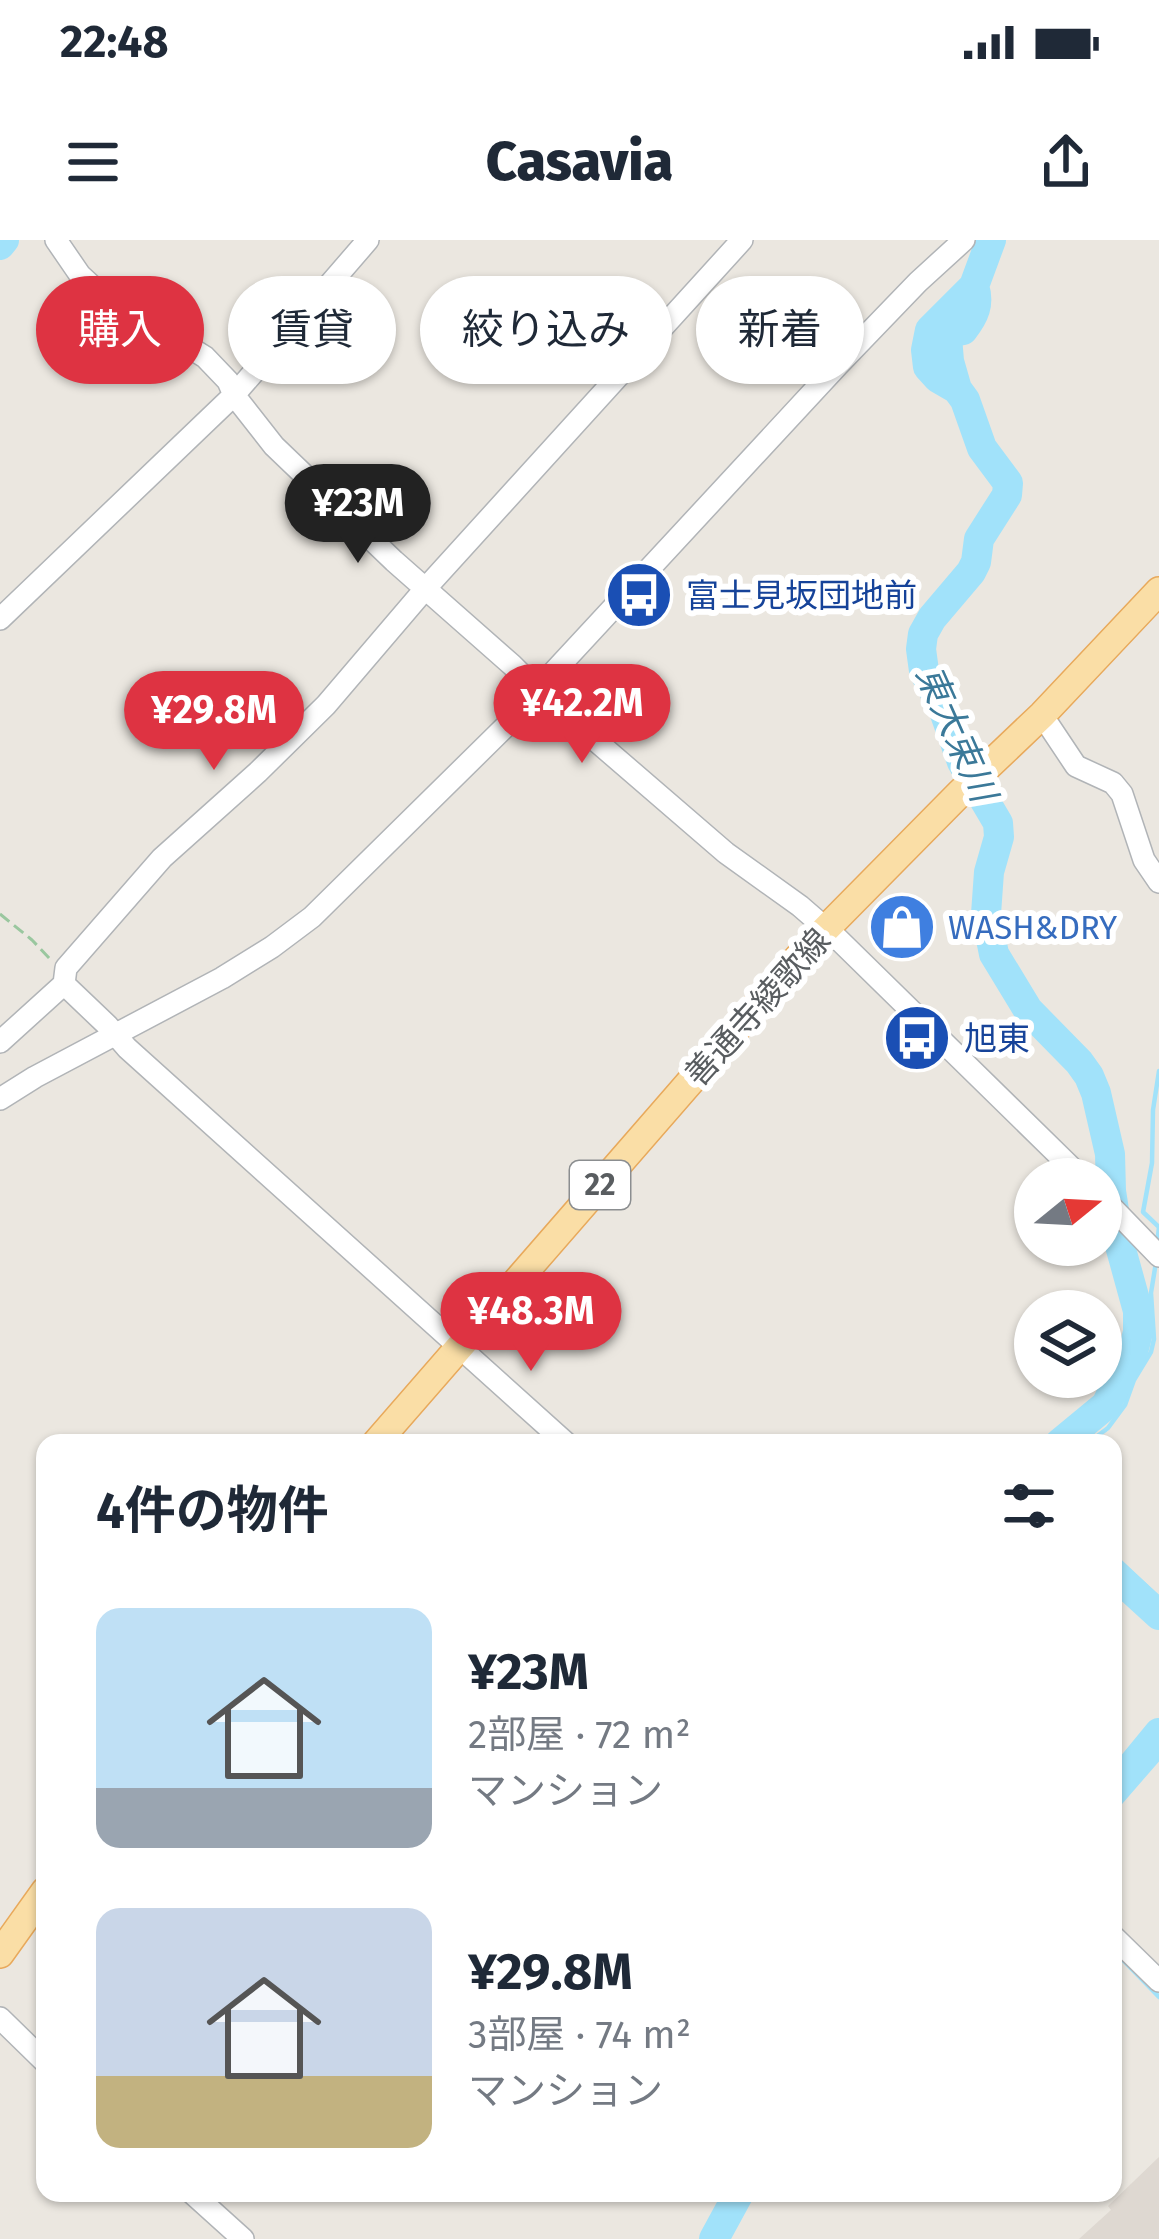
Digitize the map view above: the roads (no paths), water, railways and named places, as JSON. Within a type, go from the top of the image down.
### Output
[{"type":"main road","name":"善通寺綾歌線","points":[[384,1434],[825,928],[1042,716],[1159,591]]},
{"type":"main road","points":[[0,1954],[36,1904]]},
{"type":"street","points":[[56,240],[94,288],[205,357],[274,446],[425,589],[726,853],[825,928],[1062,1158]]},
{"type":"street","points":[[0,619],[234,395],[368,240]]},
{"type":"street","points":[[0,1042],[64,980],[66,968],[162,858],[326,705],[742,240]]},
{"type":"street","points":[[0,1099],[222,978],[312,916],[509,723],[838,365],[964,240]]},
{"type":"street","points":[[1042,716],[1076,766],[1113,783],[1122,794],[1144,860],[1159,882]]},
{"type":"street","points":[[64,980],[115,1035],[556,1434]]},
{"type":"street","points":[[1122,1218],[1159,1256]]},
{"type":"street","points":[[1122,1945],[1159,1981]]},
{"type":"street","points":[[0,2018],[36,2053]]},
{"type":"street","points":[[206,2202],[242,2239]]},
{"type":"waterway","points":[[0,245],[4,240]]},
{"type":"waterway","name":"東大束川","points":[[991,240],[974,286],[930,330],[926,350],[928,367],[965,400],[982,448],[1008,483],[1007,495],[979,539],[971,572],[932,618],[921,649],[924,671],[962,762],[998,823],[986,914],[994,954],[1028,1010],[1089,1076],[1110,1154],[1119,1242],[1138,1311],[1138,1332],[1106,1405],[1071,1434]]},
{"type":"waterway","points":[[957,389],[947,337],[963,330],[973,315],[974,286]]},
{"type":"waterway","points":[[1157,1245],[1159,1227],[1143,1212],[1159,1071]]},
{"type":"waterway","points":[[1100,1434],[1125,1405],[1151,1352],[1156,1262]]},
{"type":"waterway","points":[[1122,1563],[1159,1598]]},
{"type":"waterway","name":"東大束川","points":[[1122,1581],[1159,1615]]},
{"type":"waterway","name":"東大束川","points":[[1122,1778],[1159,1733]]},
{"type":"waterway","points":[[1122,1801],[1159,1758]]},
{"type":"waterway","points":[[1122,1959],[1159,1997]]},
{"type":"waterway","name":"東大束川","points":[[714,2239],[734,2202]]},
{"type":"place","name":"富士見坂団地前","points":[[639,595]]},
{"type":"place","name":"WASH&DRY","points":[[902,927]]},
{"type":"place","name":"旭東","points":[[917,1038]]}]
